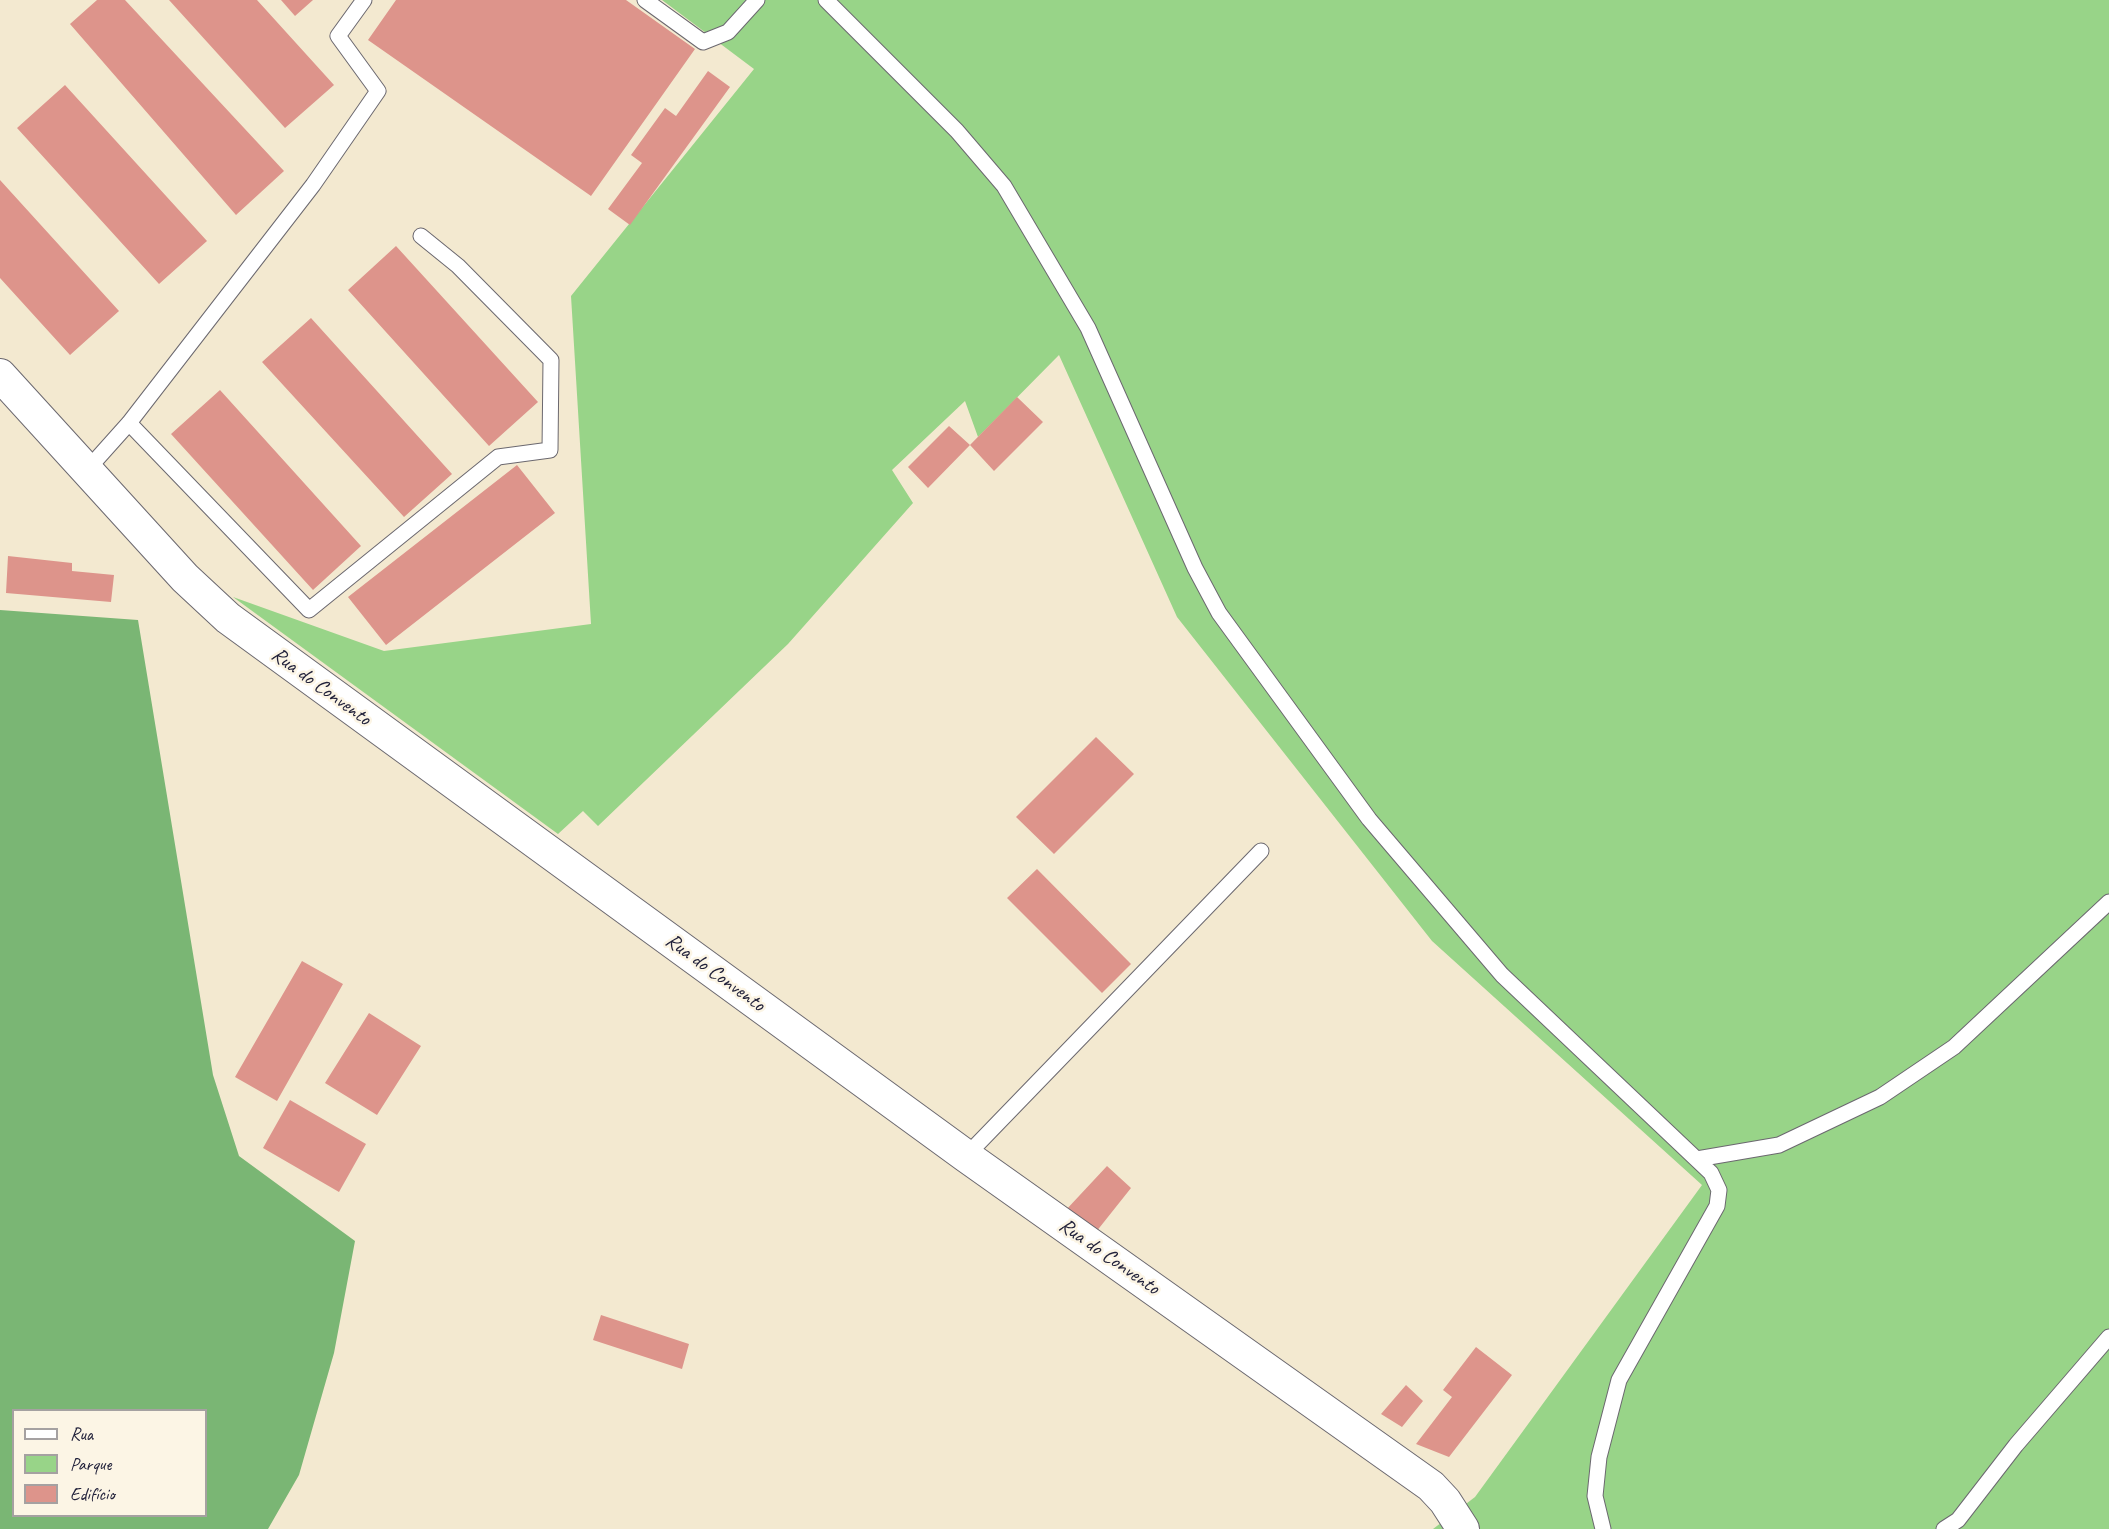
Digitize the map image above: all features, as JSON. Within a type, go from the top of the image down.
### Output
[{"type":"street","name":"Rua do Convento","points":[[0,375],[185,578],[228,618],[966,1156],[1431,1486],[1445,1501],[1463,1529]]},
{"type":"lane","points":[[87,470],[129,423],[313,185],[378,91],[338,36],[364,0]]},
{"type":"lane","points":[[645,0],[703,42],[728,32],[757,0]]},
{"type":"lane","points":[[826,0],[957,131],[1004,186],[1088,328],[1195,568],[1219,613],[1369,819],[1502,975],[1711,1173],[1719,1190],[1717,1206],[1618,1380],[1598,1466],[1595,1496],[1603,1529]]},
{"type":"lane","points":[[129,423],[309,610],[498,457],[550,450],[551,360],[458,266],[421,236]]},
{"type":"lane","points":[[966,1156],[1261,851]]},
{"type":"lane","points":[[1697,1159],[1779,1145],[1880,1097],[1954,1047],[2109,902]]},
{"type":"lane","points":[[1944,1529],[1958,1520],[2016,1445],[2109,1337]]},
{"type":"green space","points":[[662,0],[2109,0],[2109,1529],[1433,1529],[1475,1497],[1702,1185],[1432,941],[1177,617],[1059,355],[978,437],[965,401],[892,470],[913,503],[788,644],[598,826],[583,811],[558,834],[233,597],[384,651],[591,624],[571,296],[754,69]]},
{"type":"green space","points":[[0,610],[138,620],[213,1075],[239,1156],[355,1241],[334,1353],[299,1475],[268,1529],[0,1529]]},
{"type":"building","points":[[97,0],[125,0],[284,171],[236,215],[70,24]]},
{"type":"building","points":[[169,0],[257,0],[334,85],[285,128]]},
{"type":"building","points":[[281,0],[313,0],[295,16]]},
{"type":"building","points":[[396,0],[626,0],[695,49],[591,196],[368,40]]},
{"type":"building","points":[[708,71],[730,87],[630,225],[608,209],[642,163],[631,155],[665,108],[676,116]]},
{"type":"building","points":[[65,85],[207,241],[159,284],[17,128]]},
{"type":"building","points":[[0,180],[119,311],[70,355],[0,278]]},
{"type":"building","points":[[396,246],[538,402],[489,446],[348,290]]},
{"type":"building","points":[[311,318],[452,474],[404,517],[262,362]]},
{"type":"building","points":[[220,390],[361,546],[313,590],[171,434]]},
{"type":"building","points":[[1017,397],[1043,422],[994,471],[970,445]]},
{"type":"building","points":[[949,426],[970,445],[928,488],[908,467]]},
{"type":"building","points":[[517,465],[555,513],[386,645],[348,597]]},
{"type":"building","points":[[8,556],[72,563],[72,571],[114,575],[111,602],[6,593]]},
{"type":"building","points":[[1096,737],[1134,774],[1054,854],[1016,817]]},
{"type":"building","points":[[1037,869],[1131,964],[1102,993],[1007,898]]},
{"type":"building","points":[[302,961],[343,984],[277,1101],[235,1077]]},
{"type":"building","points":[[369,1013],[421,1046],[377,1115],[325,1083]]},
{"type":"building","points":[[290,1100],[366,1144],[339,1192],[263,1148]]},
{"type":"building","points":[[1107,1166],[1131,1188],[1096,1232],[1065,1211]]},
{"type":"building","points":[[601,1315],[689,1344],[682,1369],[593,1340]]},
{"type":"building","points":[[1476,1347],[1512,1375],[1449,1457],[1416,1444],[1452,1397],[1443,1390]]},
{"type":"building","points":[[1406,1385],[1423,1401],[1402,1427],[1381,1414]]}]
